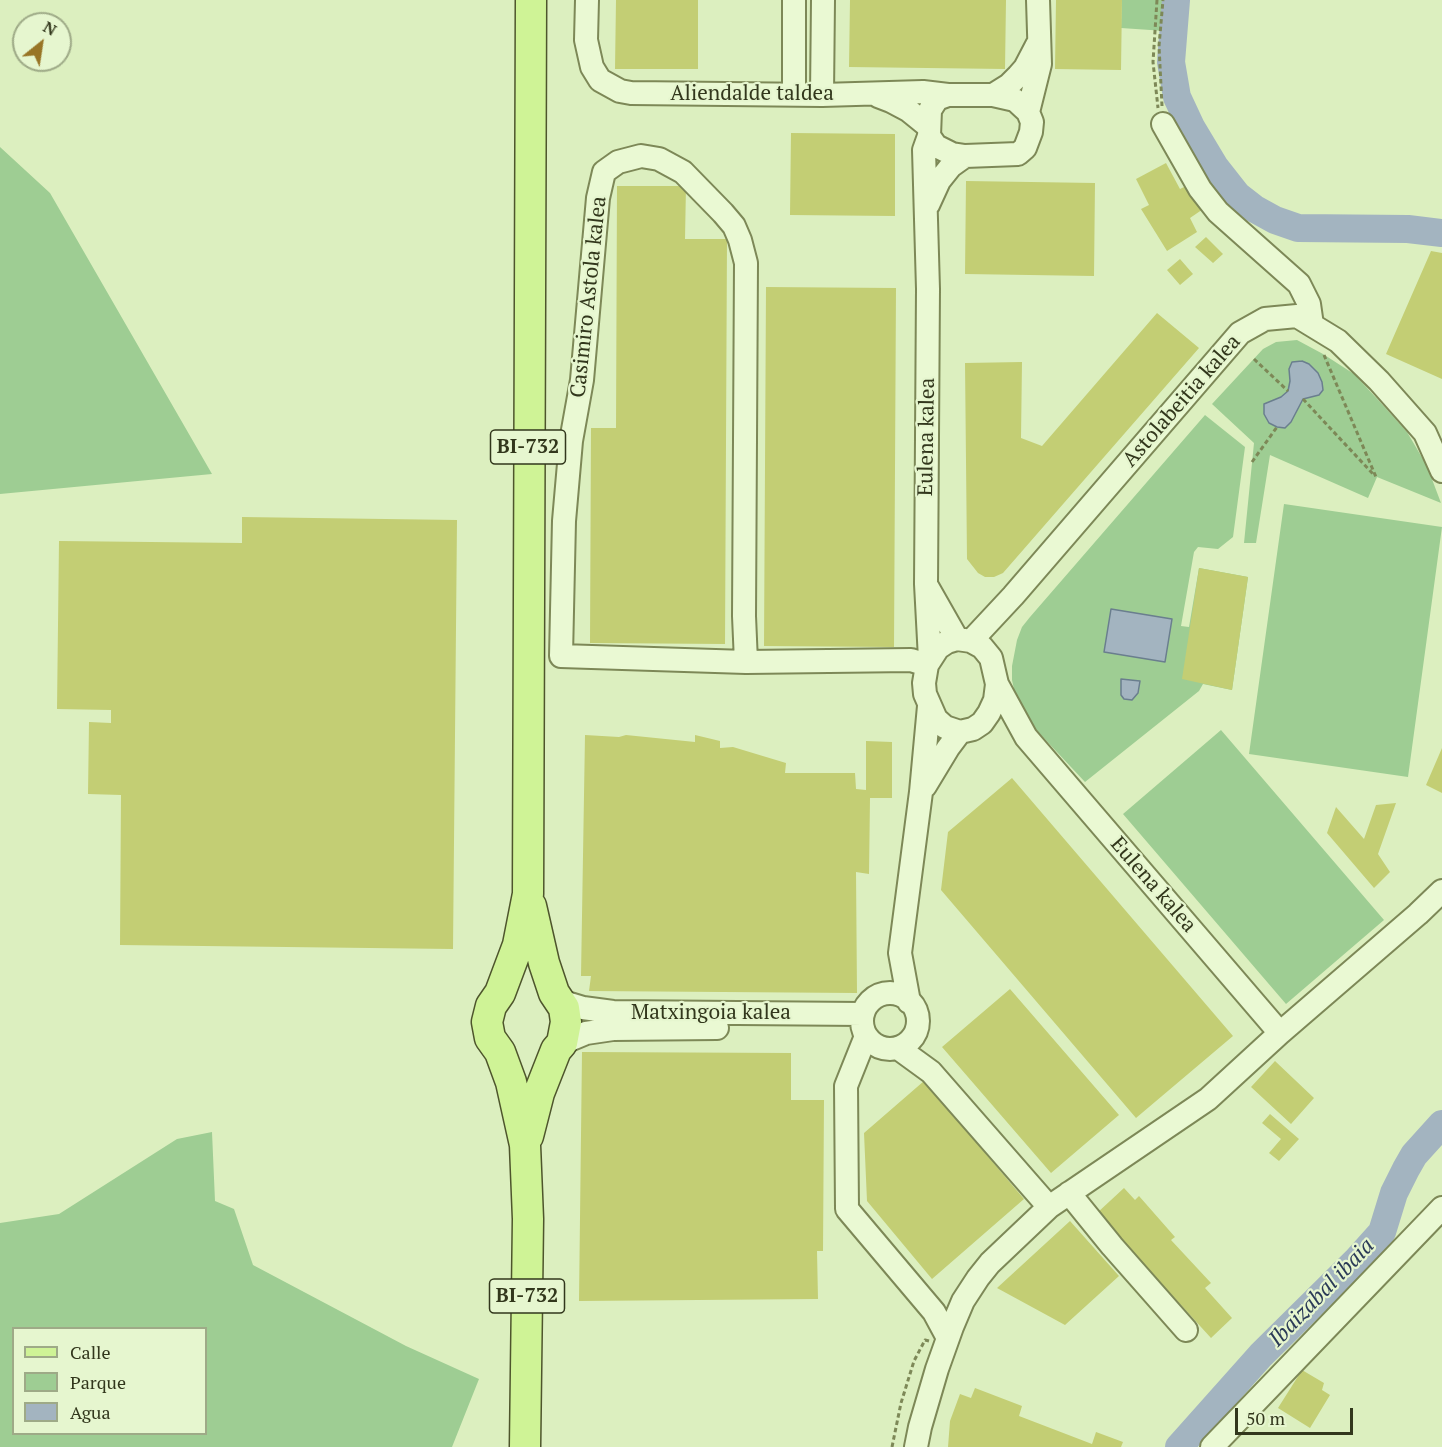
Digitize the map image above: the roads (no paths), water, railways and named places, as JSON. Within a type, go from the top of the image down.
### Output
[{"type":"main road","name":"BI-732","points":[[525,1447],[528,1219],[525,1145],[520,1113],[500,1052],[490,1038],[487,1022],[490,1006],[500,993],[519,945],[528,894],[531,0]]},
{"type":"main road","name":"BI-732","points":[[525,1145],[539,1093],[559,1046],[566,1022],[538,940],[528,894]]},
{"type":"main road","points":[[500,993],[514,985],[530,983],[544,987],[557,997]]},
{"type":"main road","points":[[500,1052],[514,1060],[531,1062],[548,1056],[559,1046]]},
{"type":"street","name":"Aliendalde taldea","points":[[586,0],[586,40],[592,67],[607,86],[631,93],[873,95],[891,92],[993,95],[1015,100],[1028,112],[1032,122],[1031,132],[1022,153],[965,156],[944,151],[936,146],[929,131],[908,110],[891,100],[873,95]]},
{"type":"street","points":[[794,0],[794,94]]},
{"type":"street","points":[[822,95],[823,0]]},
{"type":"street","name":"Aliendalde taldea","points":[[1028,112],[1040,64],[1038,0]]},
{"type":"street","name":"Aliendalde taldea","points":[[993,95],[1009,86],[1018,76],[1038,44]]},
{"type":"street","points":[[926,209],[924,150],[929,131],[930,110],[937,99],[948,94]]},
{"type":"street","points":[[1163,118],[1200,189],[1218,212],[1299,284],[1309,304],[1312,325]]},
{"type":"street","name":"Casimiro Astola kalea","points":[[746,662],[746,263],[734,226],[683,172],[659,159],[641,156],[618,162],[604,172],[598,198],[582,380],[572,441],[564,521],[561,656],[746,662],[892,661],[908,669],[927,669]]},
{"type":"street","points":[[926,209],[939,181],[951,166],[965,156]]},
{"type":"street","name":"Eulena kalea","points":[[926,209],[928,290],[927,669]]},
{"type":"street","points":[[1285,317],[1290,305],[1292,279]]},
{"type":"street","name":"Astolabeitia kalea","points":[[964,640],[1013,596],[1240,333],[1265,318],[1297,316],[1338,341],[1387,390],[1425,433],[1442,471]]},
{"type":"street","name":"Eulena kalea","points":[[926,584],[964,640]]},
{"type":"street","name":"Astolabeitia kalea","points":[[990,658],[1013,596]]},
{"type":"street","points":[[964,640],[982,647],[990,658],[996,684],[995,700],[982,723],[973,729],[960,732],[945,727],[936,719],[925,694],[927,669],[938,648],[947,642],[964,640]]},
{"type":"street","name":"Eulena kalea","points":[[996,684],[1026,736],[1280,1033]]},
{"type":"street","points":[[929,706],[921,792],[900,953],[909,1002],[917,1019],[917,1028],[880,1035],[846,1086],[847,1209],[934,1312],[946,1343]]},
{"type":"street","points":[[982,723],[1026,736]]},
{"type":"street","points":[[921,792],[948,747],[960,732]]},
{"type":"street","points":[[916,1447],[946,1343],[963,1301],[990,1263],[1049,1207],[1208,1099],[1280,1033],[1418,914],[1440,887]]},
{"type":"street","points":[[880,995],[900,953]]},
{"type":"street","points":[[909,1002],[896,994],[880,995],[872,999],[880,1035],[931,1072],[1049,1207]]},
{"type":"street","name":"Matxingoia kalea","points":[[557,997],[583,1008],[613,1012],[880,1035]]},
{"type":"street","name":"Matxingoia kalea","points":[[559,1046],[586,1033],[613,1029],[880,1035]]},
{"type":"street","points":[[1069,1193],[1186,1330]]},
{"type":"street","points":[[1212,1447],[1442,1208]]},
{"type":"street","points":[[915,1291],[948,1302],[963,1301]]},
{"type":"water","points":[[1302,361],[1318,373],[1323,390],[1319,395],[1303,399],[1291,422],[1285,428],[1277,427],[1269,423],[1264,414],[1264,404],[1281,397],[1288,391],[1289,369],[1292,362]]},
{"type":"water","points":[[1111,609],[1172,619],[1165,662],[1104,652]]},
{"type":"water","points":[[1121,679],[1140,681],[1138,693],[1132,700],[1124,699],[1121,695]]},
{"type":"waterway","name":"Ibaizabal ibaia","points":[[1176,0],[1171,62],[1177,97],[1191,127],[1215,167],[1237,195],[1255,209],[1275,220],[1298,228],[1408,229],[1442,233]]},
{"type":"waterway","name":"Ibaizabal ibaia","points":[[1179,1447],[1261,1355],[1356,1261],[1382,1232],[1394,1193],[1406,1169],[1414,1155],[1442,1124]]}]
